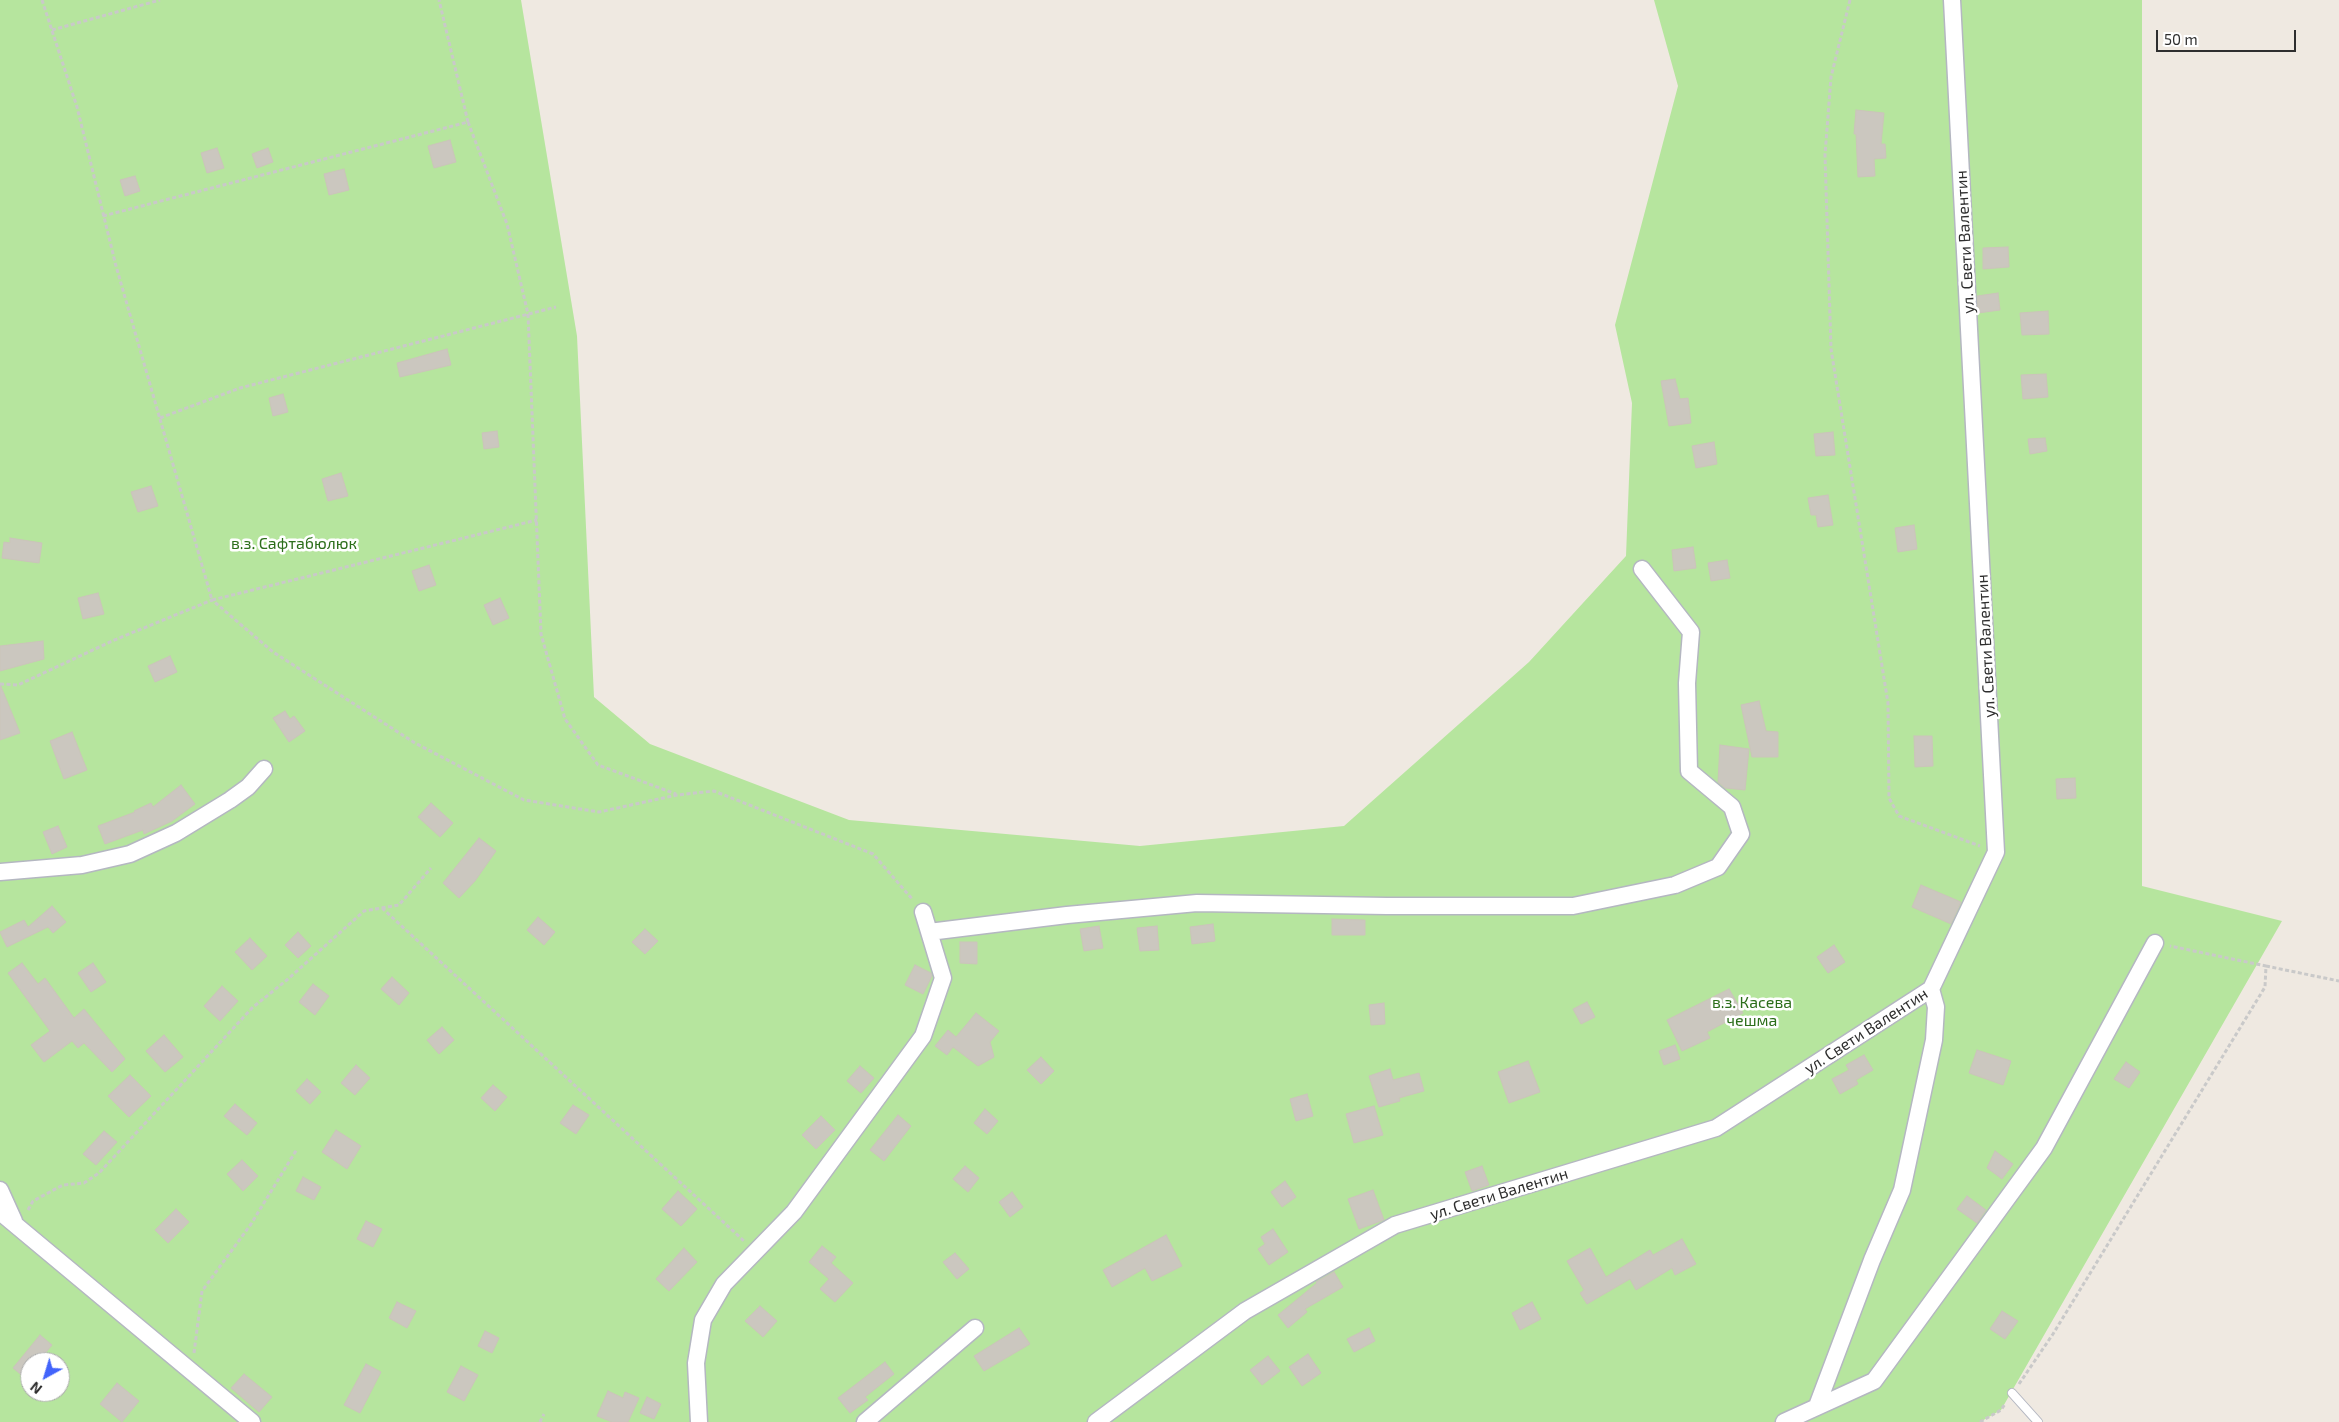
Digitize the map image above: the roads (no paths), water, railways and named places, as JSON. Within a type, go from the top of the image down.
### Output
[{"type":"street","name":"ул. Свети Валентин","points":[[1096,1422],[1245,1311],[1395,1225],[1716,1128],[1932,989],[1996,852],[1952,0]]},
{"type":"street","points":[[929,932],[1067,915],[1197,903],[1574,906],[1675,886],[1718,867],[1741,834],[1732,807],[1689,771],[1687,683],[1691,632],[1642,569]]},
{"type":"street","points":[[0,872],[82,865],[130,854],[176,833],[230,800],[248,787],[264,768]]},
{"type":"street","points":[[699,1422],[696,1363],[703,1320],[724,1284],[794,1212],[922,1036],[943,978],[923,912]]},
{"type":"street","points":[[1784,1422],[1874,1381],[2044,1148],[2155,943]]},
{"type":"street","points":[[1817,1406],[1872,1260],[1902,1190],[1934,1040],[1936,1008],[1932,989]]},
{"type":"street","points":[[0,1190],[17,1228]]},
{"type":"street","points":[[0,1212],[252,1422]]},
{"type":"street","points":[[0,1224],[17,1228]]},
{"type":"street","points":[[864,1422],[975,1328]]},
{"type":"lane","points":[[2012,1393],[2038,1422]]},
{"type":"park label","name":"в.з. Сафтабюлюк","points":[[294,544]]},
{"type":"park label","name":"в.з. Касева чешма","points":[[1752,1012]]}]
